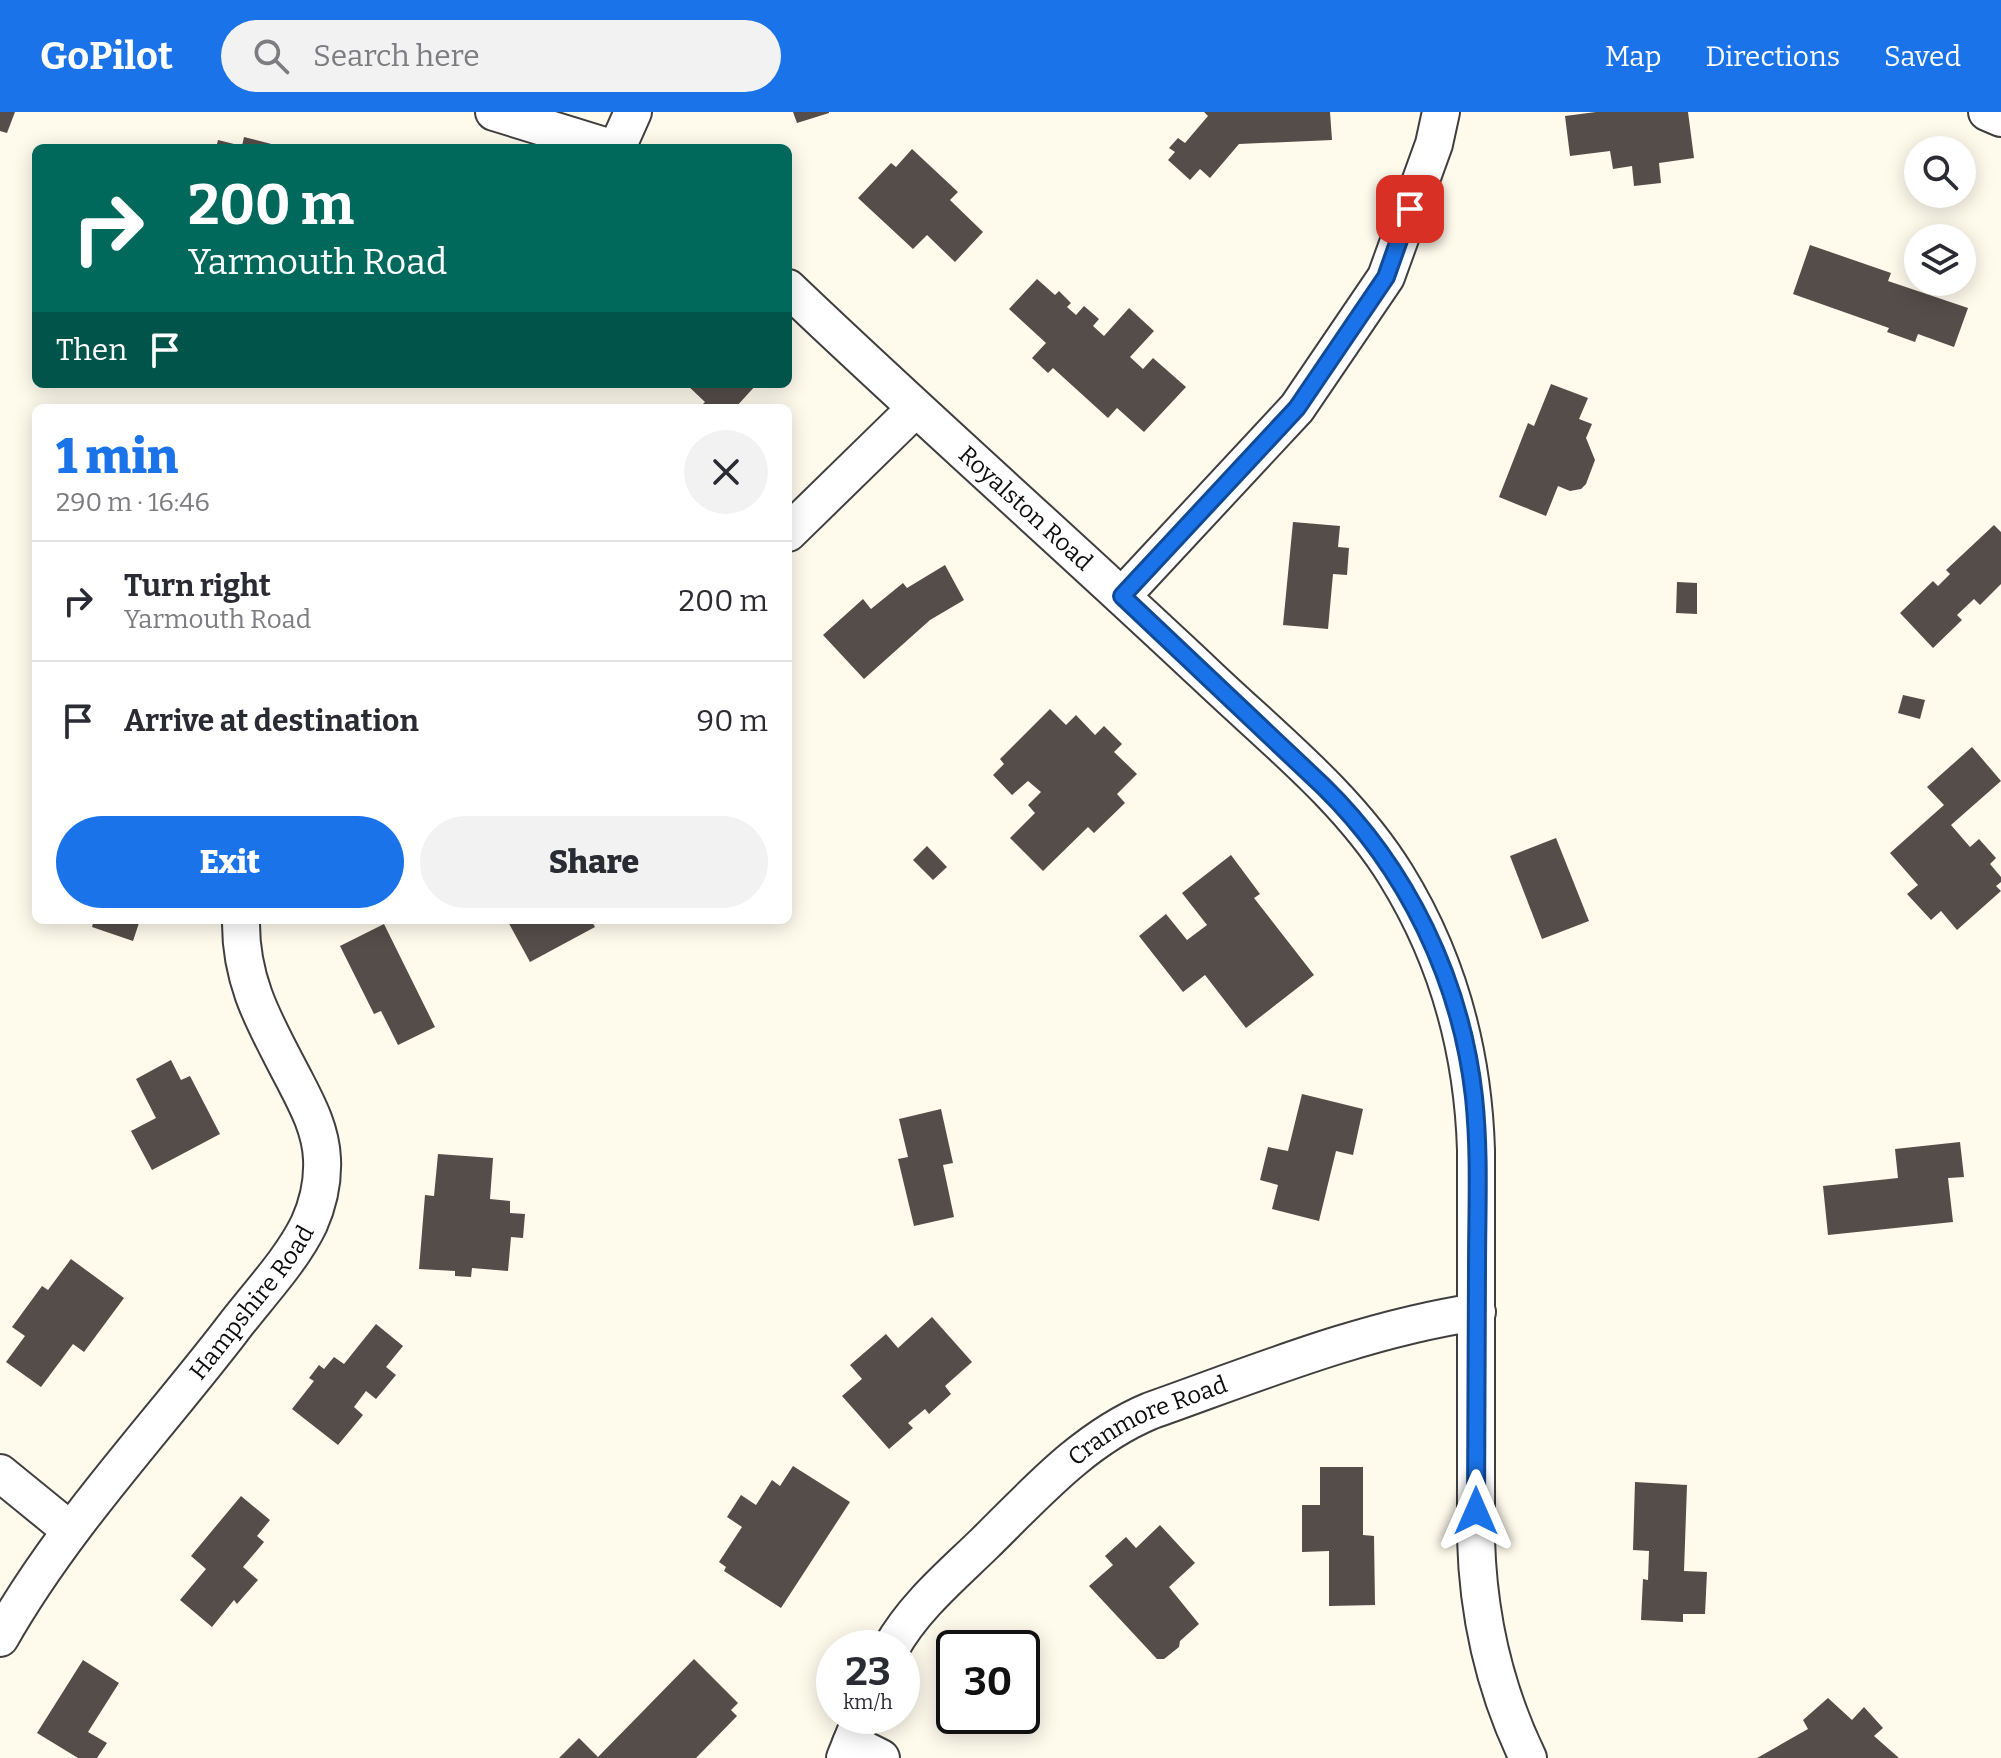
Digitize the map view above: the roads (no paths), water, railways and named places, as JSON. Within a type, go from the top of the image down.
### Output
[{"type":"street","points":[[494,112],[601,144]]},
{"type":"street","points":[[616,144],[633,112]]},
{"type":"street","points":[[1122,596],[1297,408],[1386,277],[1434,144],[1441,112]]},
{"type":"street","points":[[1987,112],[2001,118]]},
{"type":"street","name":"Royalston Road","points":[[792,292],[1341,803],[1384,856],[1422,922],[1452,996],[1473,1095],[1476,1150],[1476,1539],[1481,1615],[1486,1640],[1528,1758]]},
{"type":"street","points":[[792,529],[915,409]]},
{"type":"street","name":"Hampshire Road","points":[[0,1638],[70,1530],[175,1403],[295,1247],[309,1223],[318,1198],[322,1159],[318,1131],[307,1103],[252,996],[244,967],[241,924]]},
{"type":"street","name":"Cranmore Road","points":[[903,1630],[945,1582],[1066,1465],[1115,1428],[1150,1411],[1383,1331],[1477,1312]]},
{"type":"street","points":[[0,1473],[70,1530]]}]
